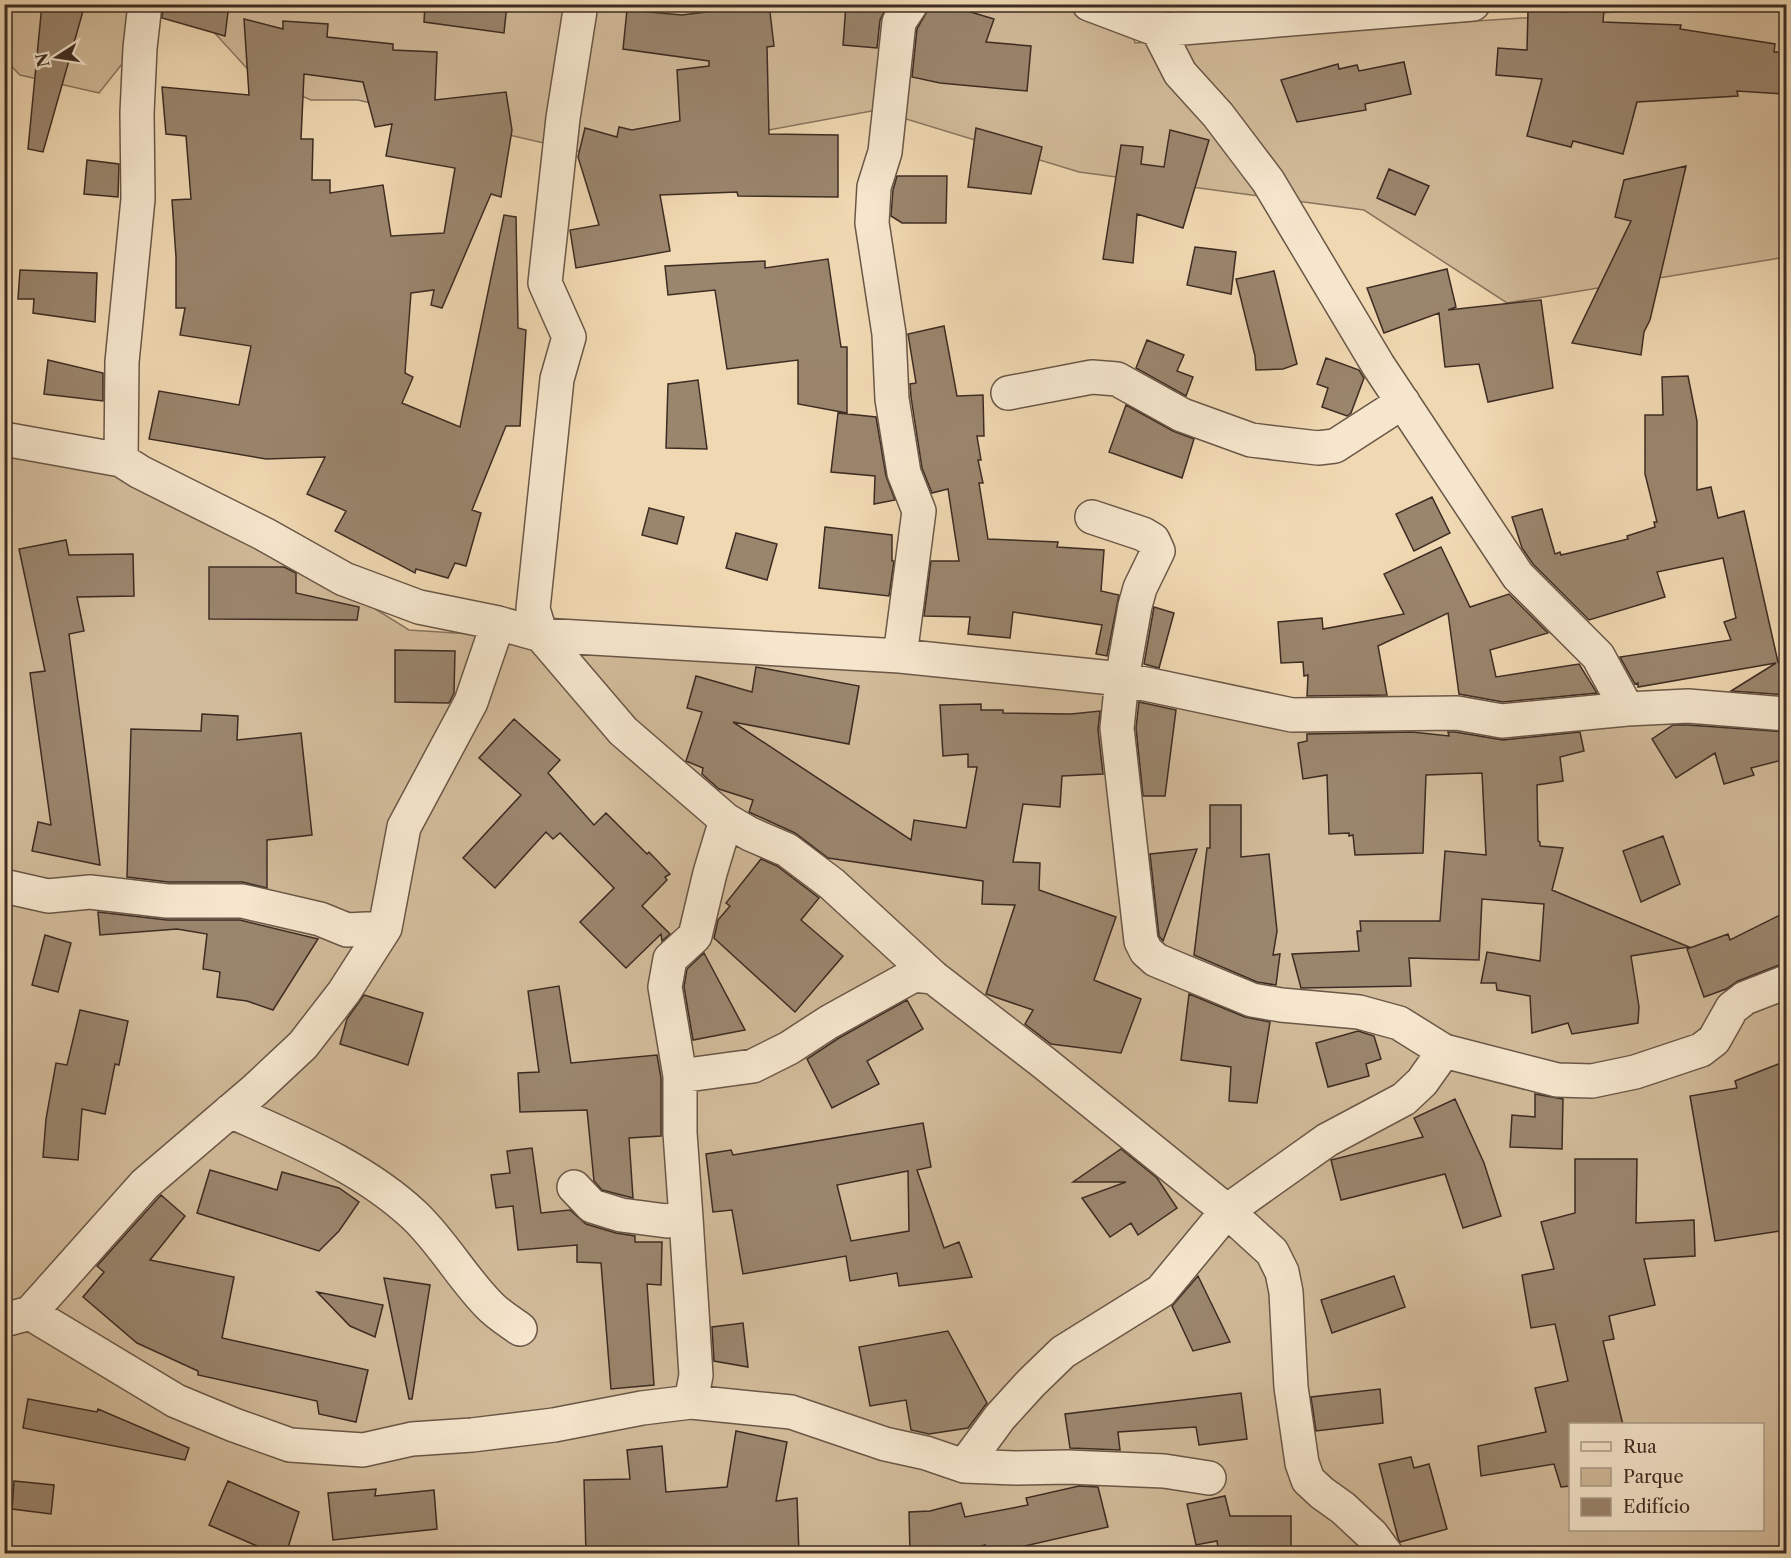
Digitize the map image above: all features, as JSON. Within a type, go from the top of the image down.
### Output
[{"type":"street","points":[[121,460],[122,362],[138,199],[137,113],[145,4]]},
{"type":"street","points":[[581,4],[563,118],[545,283],[568,337],[557,379],[533,609],[541,635],[623,731],[726,820],[750,834],[787,850],[832,884],[933,977],[1043,1062],[1227,1211],[1272,1252],[1282,1272],[1286,1292],[1291,1387],[1302,1463],[1308,1480],[1372,1535],[1386,1554]]},
{"type":"street","points":[[900,656],[919,511],[902,463],[892,399],[889,334],[872,223],[874,187],[885,152],[899,22],[911,4]]},
{"type":"street","points":[[1089,4],[1150,17],[1473,4]]},
{"type":"street","points":[[1150,17],[1180,73],[1218,115],[1268,181],[1378,365],[1518,576],[1598,656],[1627,709]]},
{"type":"street","points":[[1008,393],[1092,377],[1117,379],[1182,415],[1251,440],[1318,448],[1335,446],[1403,402]]},
{"type":"street","points":[[4,439],[121,460],[140,472],[264,534],[344,579],[419,607],[498,623],[541,635],[900,656],[1122,679],[1292,715],[1457,713],[1502,721],[1627,709],[1688,706],[1786,714]]},
{"type":"street","points":[[1092,517],[1143,534],[1153,540],[1158,551],[1140,588],[1135,606],[1122,679],[1117,744],[1141,941],[1146,951],[1156,960],[1252,999],[1281,1005],[1359,1012],[1399,1023],[1444,1051],[1557,1080],[1592,1081],[1635,1072],[1701,1050],[1714,1040],[1732,1008],[1745,998],[1786,982]]},
{"type":"street","points":[[498,623],[471,702],[404,827],[385,928],[344,992],[303,1045],[230,1112],[145,1184],[17,1317],[176,1401],[290,1445],[363,1449],[412,1439],[472,1435],[554,1425],[642,1408],[691,1402],[791,1412],[885,1444],[926,1453],[964,1466],[1164,1471],[1209,1478]]},
{"type":"street","points":[[691,1402],[696,1375],[680,1133],[680,1076],[664,987],[670,959],[695,936],[726,820]]},
{"type":"street","points":[[4,886],[48,896],[90,892],[167,902],[242,901],[320,919],[347,930],[385,928]]},
{"type":"street","points":[[680,1076],[753,1066],[789,1048],[829,1022],[914,975],[933,977]]},
{"type":"street","points":[[964,1466],[1000,1417],[1063,1352],[1161,1291],[1227,1211],[1327,1140],[1404,1099],[1422,1082],[1444,1051]]},
{"type":"street","points":[[230,1112],[316,1150],[392,1195],[436,1237],[486,1302],[520,1329]]},
{"type":"street","points":[[574,1187],[592,1206],[621,1215],[667,1221],[686,1218]]},
{"type":"green space","points":[[1124,4],[1135,43],[1708,5],[1786,5],[1786,257],[1507,303],[1364,210],[1079,172],[877,110],[613,159],[358,100],[311,100],[253,75],[189,5]]},
{"type":"green space","points":[[4,5],[169,5],[99,93],[20,75],[5,60]]},
{"type":"green space","points":[[5,447],[114,471],[348,592],[409,630],[578,641],[1176,699],[1669,717],[1786,728],[1786,1553],[5,1554]]},
{"type":"building","points":[[42,4],[85,4],[43,152],[28,149]]},
{"type":"building","points":[[163,4],[229,4],[225,36],[162,18]]},
{"type":"building","points":[[425,4],[507,4],[504,33],[424,22]]},
{"type":"building","points":[[769,4],[774,46],[767,47],[769,134],[838,135],[838,197],[738,196],[737,192],[660,195],[670,251],[576,268],[570,230],[599,225],[578,157],[585,128],[617,137],[619,127],[632,130],[680,121],[677,70],[709,66],[709,61],[623,49],[627,10],[682,15]]},
{"type":"building","points":[[846,4],[882,4],[882,10],[885,10],[880,20],[877,48],[843,45]]},
{"type":"building","points":[[954,7],[994,19],[986,42],[1031,46],[1027,91],[940,83],[912,77],[917,29],[929,8]]},
{"type":"building","points":[[1566,7],[1604,10],[1603,22],[1681,25],[1680,29],[1775,44],[1774,52],[1786,52],[1786,94],[1737,91],[1738,96],[1637,102],[1623,154],[1573,141],[1571,147],[1527,136],[1542,79],[1496,75],[1498,48],[1527,50],[1528,10],[1566,12]]},
{"type":"building","points":[[244,19],[283,29],[283,21],[328,24],[327,37],[393,44],[393,50],[437,52],[435,100],[506,92],[512,130],[501,197],[491,194],[442,308],[431,305],[434,290],[411,293],[405,373],[413,377],[402,403],[460,427],[504,215],[516,217],[518,328],[526,330],[520,426],[506,426],[472,510],[481,513],[466,566],[455,563],[448,578],[416,569],[415,573],[335,531],[346,511],[307,494],[325,457],[266,459],[149,439],[159,391],[239,405],[251,346],[180,335],[185,308],[176,308],[176,257],[172,200],[191,199],[186,136],[166,134],[162,87],[249,95]],"holes":[[[304,74],[363,82],[375,127],[392,124],[386,156],[455,168],[444,233],[391,236],[383,185],[330,193],[330,180],[312,180],[313,139],[301,139]]]},
{"type":"building","points":[[1404,62],[1411,94],[1365,104],[1366,110],[1297,122],[1281,80],[1338,64],[1339,69],[1357,65],[1359,71]]},
{"type":"building","points":[[976,128],[1042,147],[1031,194],[968,187]]},
{"type":"building","points":[[1170,130],[1209,140],[1183,228],[1137,214],[1133,263],[1103,259],[1121,145],[1143,147],[1141,164],[1164,167]]},
{"type":"building","points":[[87,160],[119,164],[118,197],[84,194]]},
{"type":"building","points":[[1686,166],[1650,320],[1644,332],[1641,355],[1572,343],[1631,221],[1615,217],[1624,180]]},
{"type":"building","points":[[1389,169],[1429,186],[1415,215],[1377,198]]},
{"type":"building","points":[[897,176],[947,176],[946,223],[902,223],[891,216],[893,190]]},
{"type":"building","points":[[1195,247],[1236,252],[1231,294],[1187,285]]},
{"type":"building","points":[[828,259],[841,347],[847,347],[847,413],[798,404],[798,360],[727,369],[715,290],[668,295],[665,266],[765,261],[765,268]]},
{"type":"building","points":[[1447,269],[1456,307],[1448,310],[1541,300],[1553,388],[1488,402],[1479,364],[1445,367],[1439,313],[1384,333],[1367,288]]},
{"type":"building","points":[[20,270],[97,273],[95,322],[33,313],[34,299],[18,299]]},
{"type":"building","points":[[1274,271],[1297,364],[1283,369],[1256,370],[1255,356],[1236,279]]},
{"type":"building","points":[[944,326],[957,396],[983,395],[984,436],[977,436],[981,460],[978,460],[983,483],[979,483],[988,539],[1058,542],[1057,547],[1104,550],[1101,591],[1119,595],[1107,656],[1096,654],[1102,625],[1013,612],[1010,638],[968,634],[970,617],[924,616],[931,561],[959,561],[948,489],[932,493],[922,468],[911,397],[910,384],[916,383],[908,334]]},
{"type":"building","points":[[1147,340],[1184,355],[1177,371],[1193,377],[1186,396],[1136,368]]},
{"type":"building","points":[[1326,358],[1359,370],[1364,378],[1351,413],[1347,416],[1322,407],[1328,388],[1317,384]]},
{"type":"building","points":[[48,360],[103,373],[103,401],[44,394]]},
{"type":"building","points":[[1688,376],[1697,421],[1697,490],[1711,487],[1718,518],[1744,511],[1778,662],[1786,657],[1786,695],[1731,691],[1776,663],[1638,687],[1638,683],[1635,684],[1620,657],[1731,640],[1724,622],[1736,618],[1723,558],[1657,572],[1665,597],[1589,620],[1533,564],[1522,548],[1512,517],[1542,509],[1555,554],[1560,552],[1561,555],[1628,539],[1627,536],[1655,527],[1654,522],[1657,522],[1645,474],[1645,415],[1663,415],[1662,377]]},
{"type":"building","points":[[698,380],[707,449],[666,448],[668,384]]},
{"type":"building","points":[[1126,405],[1173,431],[1194,439],[1182,478],[1109,452]]},
{"type":"building","points":[[838,413],[876,417],[886,476],[895,500],[874,504],[875,476],[831,472]]},
{"type":"building","points":[[1432,497],[1450,533],[1414,551],[1396,514]]},
{"type":"building","points":[[649,508],[684,517],[677,544],[642,535]]},
{"type":"building","points":[[825,527],[892,535],[892,561],[894,561],[889,596],[819,588]]},
{"type":"building","points":[[736,533],[777,544],[767,580],[726,568]]},
{"type":"building","points":[[66,540],[69,555],[133,554],[134,596],[77,597],[84,631],[69,634],[100,865],[32,851],[38,822],[51,825],[30,673],[45,671],[19,549]]},
{"type":"building","points":[[1441,547],[1470,607],[1509,594],[1548,633],[1490,650],[1496,677],[1579,664],[1597,693],[1503,702],[1459,694],[1448,613],[1378,646],[1387,695],[1307,696],[1308,675],[1304,676],[1303,662],[1281,663],[1278,622],[1322,618],[1323,629],[1404,614],[1384,574]]},
{"type":"building","points":[[209,567],[284,567],[296,573],[296,593],[359,607],[357,620],[209,619]]},
{"type":"building","points":[[1154,607],[1174,613],[1159,668],[1144,664]]},
{"type":"building","points":[[395,650],[455,651],[454,693],[449,703],[395,702]]},
{"type":"building","points":[[756,667],[859,686],[849,744],[733,722],[911,840],[914,820],[966,828],[977,767],[968,767],[968,754],[943,756],[940,705],[981,704],[981,710],[1003,710],[1003,713],[1071,714],[1100,711],[1098,730],[1103,774],[1062,776],[1060,807],[1023,804],[1013,862],[1040,863],[1039,890],[1116,917],[1094,980],[1141,999],[1121,1053],[1051,1044],[1025,1024],[1033,1010],[986,994],[1015,905],[982,904],[983,881],[828,858],[795,833],[749,812],[753,800],[719,789],[702,774],[703,768],[686,761],[702,712],[687,708],[696,676],[752,692]]},
{"type":"building","points":[[1139,702],[1176,710],[1165,796],[1143,796],[1136,728]]},
{"type":"building","points":[[202,714],[238,716],[237,740],[301,733],[312,835],[267,840],[267,888],[242,882],[168,882],[127,877],[131,729],[201,731]]},
{"type":"building","points":[[514,719],[560,760],[548,773],[594,825],[606,813],[670,874],[642,906],[670,934],[662,941],[661,934],[626,968],[580,922],[614,888],[560,833],[553,839],[546,832],[495,888],[463,858],[521,795],[479,758]]},
{"type":"building","points":[[1673,725],[1786,732],[1786,759],[1751,768],[1754,775],[1724,784],[1715,753],[1676,778],[1652,739]]},
{"type":"building","points":[[1412,732],[1449,736],[1448,732],[1455,732],[1503,740],[1580,732],[1584,751],[1560,757],[1563,781],[1537,785],[1540,846],[1563,848],[1552,890],[1689,947],[1631,956],[1639,1007],[1638,1023],[1572,1034],[1568,1023],[1532,1033],[1530,996],[1497,990],[1496,983],[1481,983],[1487,952],[1540,961],[1544,904],[1482,899],[1479,960],[1409,958],[1411,986],[1301,988],[1292,954],[1359,951],[1357,931],[1361,931],[1360,921],[1440,921],[1445,851],[1486,855],[1482,773],[1426,775],[1423,853],[1355,855],[1353,835],[1349,836],[1349,833],[1329,834],[1327,775],[1303,779],[1298,743],[1307,741],[1307,734]]},
{"type":"building","points":[[1210,805],[1241,805],[1241,857],[1269,854],[1277,931],[1273,955],[1280,954],[1276,985],[1257,982],[1194,955],[1207,848],[1210,848]]},
{"type":"building","points":[[1663,836],[1680,884],[1641,902],[1623,851]]},
{"type":"building","points":[[1197,849],[1163,941],[1159,936],[1150,854]]},
{"type":"building","points":[[761,859],[777,866],[819,898],[801,920],[843,956],[795,1012],[714,938],[718,920],[730,906],[726,903]]},
{"type":"building","points":[[98,912],[167,920],[240,920],[318,939],[273,1010],[247,1001],[217,997],[220,972],[203,969],[207,934],[177,929],[100,935]]},
{"type":"building","points":[[1786,912],[1786,964],[1738,981],[1726,989],[1704,997],[1687,949],[1728,934],[1730,940]]},
{"type":"building","points":[[45,935],[71,943],[58,992],[32,985]]},
{"type":"building","points":[[704,953],[745,1030],[693,1040],[684,987],[687,969]]},
{"type":"building","points":[[559,986],[571,1063],[657,1055],[661,1078],[661,1136],[629,1138],[633,1198],[602,1190],[594,1181],[587,1110],[520,1112],[518,1073],[539,1072],[528,991]]},
{"type":"building","points":[[1189,994],[1245,1017],[1270,1022],[1257,1103],[1229,1101],[1231,1067],[1181,1060]]},
{"type":"building","points":[[364,995],[423,1013],[408,1065],[340,1044],[347,1019]]},
{"type":"building","points":[[907,1000],[923,1029],[867,1061],[879,1084],[832,1108],[807,1059],[839,1038]]},
{"type":"building","points":[[80,1010],[128,1021],[119,1065],[115,1064],[105,1114],[82,1109],[78,1160],[43,1157],[46,1119],[56,1063],[67,1065]]},
{"type":"building","points":[[1358,1031],[1374,1036],[1381,1059],[1366,1064],[1369,1076],[1328,1087],[1316,1043]]},
{"type":"building","points":[[1786,1061],[1786,1230],[1715,1241],[1690,1096],[1737,1088],[1735,1081]]},
{"type":"building","points":[[1535,1094],[1563,1099],[1562,1149],[1510,1147],[1512,1115],[1535,1117]]},
{"type":"building","points":[[1455,1099],[1484,1163],[1501,1216],[1463,1228],[1445,1174],[1341,1200],[1331,1160],[1423,1137],[1414,1118]]},
{"type":"building","points":[[923,1123],[931,1167],[917,1170],[944,1248],[959,1242],[972,1277],[899,1286],[897,1273],[850,1281],[846,1256],[743,1274],[732,1210],[713,1212],[706,1154],[731,1150],[733,1155]],"holes":[[[908,1171],[909,1231],[851,1241],[837,1185]]]},
{"type":"building","points":[[532,1148],[541,1213],[570,1210],[586,1224],[635,1236],[635,1242],[662,1242],[661,1285],[647,1284],[654,1385],[611,1389],[601,1263],[577,1262],[577,1245],[518,1250],[513,1206],[496,1208],[491,1175],[510,1173],[507,1151]]},
{"type":"building","points":[[1121,1149],[1157,1178],[1177,1208],[1138,1235],[1131,1223],[1110,1237],[1082,1198],[1126,1182],[1073,1182]]},
{"type":"building","points":[[1575,1159],[1637,1159],[1636,1223],[1694,1220],[1695,1256],[1644,1259],[1655,1305],[1609,1316],[1614,1339],[1603,1341],[1623,1423],[1569,1423],[1569,1486],[1561,1487],[1554,1464],[1481,1476],[1478,1446],[1546,1432],[1535,1388],[1568,1381],[1555,1324],[1531,1328],[1522,1275],[1554,1269],[1541,1222],[1575,1213]]},
{"type":"building","points":[[210,1170],[277,1190],[282,1172],[339,1188],[359,1202],[339,1231],[319,1251],[197,1213]]},
{"type":"building","points":[[161,1195],[185,1216],[150,1260],[234,1277],[222,1338],[368,1370],[356,1422],[319,1414],[317,1401],[198,1375],[198,1371],[137,1343],[83,1297],[104,1272],[97,1266]]},
{"type":"building","points":[[1198,1276],[1230,1342],[1193,1351],[1172,1306]]},
{"type":"building","points":[[1394,1276],[1405,1307],[1332,1333],[1321,1300]]},
{"type":"building","points":[[384,1278],[430,1285],[412,1399],[409,1399]]},
{"type":"building","points":[[317,1292],[383,1305],[375,1337],[350,1326]]},
{"type":"building","points":[[743,1323],[748,1367],[714,1361],[712,1327]]},
{"type":"building","points":[[948,1331],[987,1403],[968,1428],[929,1434],[911,1430],[906,1400],[870,1406],[859,1347]]},
{"type":"building","points":[[1380,1389],[1383,1423],[1316,1431],[1311,1397]]},
{"type":"building","points":[[1241,1393],[1247,1439],[1199,1445],[1196,1427],[1118,1432],[1120,1450],[1070,1448],[1065,1414]]},
{"type":"building","points":[[28,1399],[97,1412],[98,1409],[189,1448],[185,1460],[23,1428]]},
{"type":"building","points":[[736,1431],[787,1442],[776,1501],[797,1498],[799,1554],[586,1554],[584,1480],[630,1479],[627,1450],[662,1446],[666,1492],[727,1487]]},
{"type":"building","points":[[1411,1457],[1414,1468],[1429,1464],[1447,1529],[1400,1542],[1379,1464]]},
{"type":"building","points":[[14,1481],[54,1485],[51,1514],[12,1509]]},
{"type":"building","points":[[228,1481],[299,1512],[286,1554],[255,1554],[257,1546],[209,1525]]},
{"type":"building","points":[[1079,1486],[1098,1487],[1108,1527],[990,1554],[985,1545],[955,1554],[910,1554],[909,1512],[930,1511],[961,1503],[965,1517],[1028,1505],[1026,1498]]},
{"type":"building","points":[[376,1489],[375,1496],[434,1490],[437,1529],[333,1540],[328,1493]]},
{"type":"building","points":[[1225,1496],[1230,1516],[1291,1516],[1291,1554],[1219,1554],[1217,1541],[1196,1545],[1187,1504]]}]
